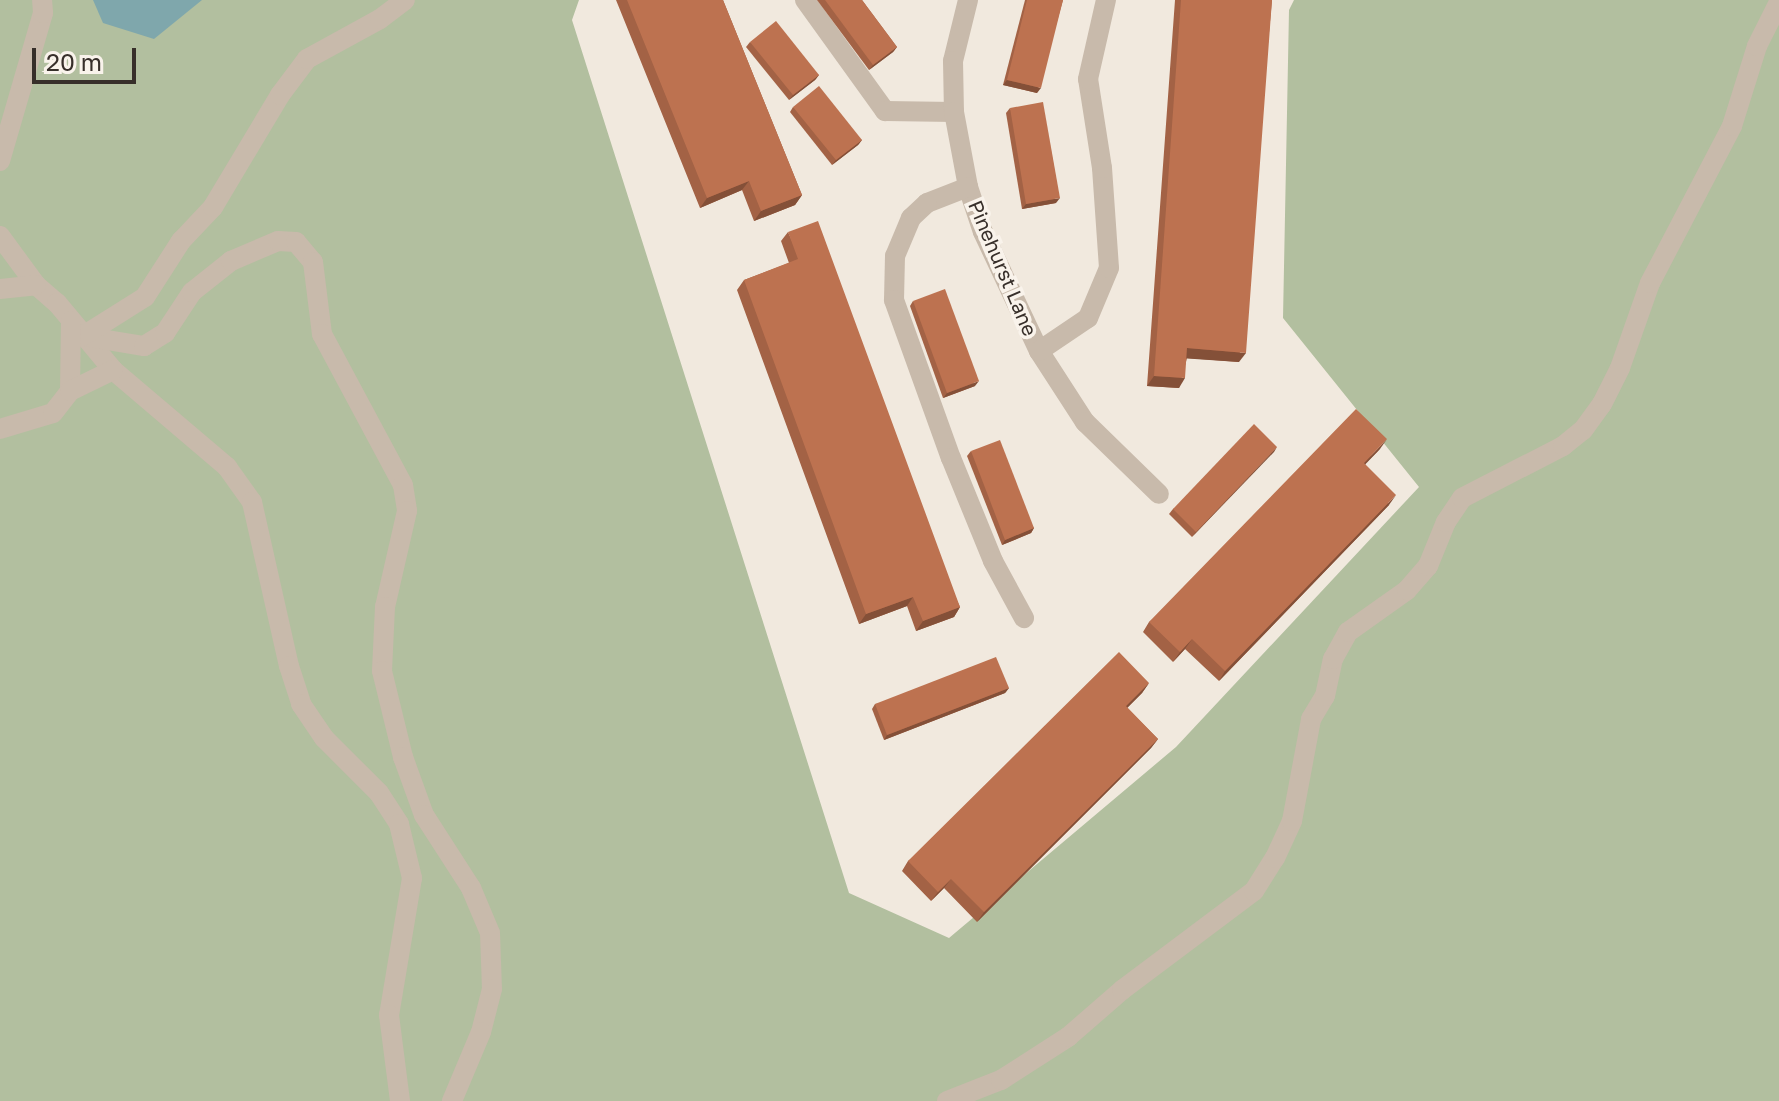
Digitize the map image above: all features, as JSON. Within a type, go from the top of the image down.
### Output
[{"type":"street","points":[[0,161],[43,13],[42,0]]},
{"type":"street","points":[[77,328],[145,297],[181,241],[213,207],[280,95],[307,59],[380,19],[405,0]]},
{"type":"street","points":[[805,0],[885,111],[954,112]]},
{"type":"street","name":"Pinehurst Lane","points":[[968,0],[953,61],[954,112],[968,187],[983,232],[1039,351],[1085,422],[1159,494]]},
{"type":"street","points":[[1039,351],[1088,318],[1109,268],[1102,168],[1088,79],[1106,0]]},
{"type":"street","points":[[947,1101],[1001,1080],[1068,1037],[1122,990],[1254,891],[1275,858],[1292,821],[1311,719],[1325,696],[1333,659],[1348,632],[1407,590],[1418,578],[1428,566],[1446,522],[1462,498],[1563,446],[1583,430],[1602,404],[1620,368],[1650,283],[1732,126],[1757,46],[1779,2]]},
{"type":"street","points":[[968,187],[927,203],[911,218],[895,256],[894,300],[914,365],[957,473],[993,561],[1024,618]]},
{"type":"street","points":[[0,236],[36,285],[113,370],[227,467],[252,502],[289,666],[301,704],[324,738],[379,793],[399,824],[412,878],[389,1015],[400,1101]]},
{"type":"street","points":[[77,328],[144,346],[165,333],[192,292],[231,261],[278,241],[296,242],[313,262],[322,334],[403,485],[407,511],[385,607],[382,671],[403,757],[424,815],[471,888],[490,933],[492,989],[481,1032],[452,1101]]},
{"type":"street","points":[[0,289],[36,285]]},
{"type":"street","points":[[70,391],[77,328]]},
{"type":"street","points":[[0,429],[53,413],[70,391],[113,370]]},
{"type":"green space","points":[[0,0],[579,0],[572,20],[849,893],[949,938],[1176,747],[1419,487],[1283,318],[1289,10],[1294,0],[1779,0],[1779,1101],[0,1101]]},
{"type":"water","points":[[93,0],[202,0],[154,39],[103,23]]},
{"type":"building","points":[[627,0],[723,0],[802,195],[761,211],[749,181],[707,198]]},
{"type":"building","points":[[825,0],[862,0],[897,47],[873,65]]},
{"type":"building","points":[[1027,0],[1063,0],[1041,88],[1007,80]]},
{"type":"building","points":[[1181,0],[1272,0],[1246,353],[1187,348],[1185,378],[1154,376]]},
{"type":"building","points":[[776,21],[819,75],[793,95],[750,42]]},
{"type":"building","points":[[819,86],[862,140],[836,160],[793,107]]},
{"type":"building","points":[[1043,102],[1060,198],[1026,204],[1010,108]]},
{"type":"building","points":[[818,221],[960,607],[923,621],[913,597],[866,614],[744,280],[798,259],[788,232]]},
{"type":"building","points":[[945,289],[979,381],[947,393],[913,301]]},
{"type":"building","points":[[1356,409],[1387,439],[1364,463],[1396,495],[1225,671],[1192,639],[1180,652],[1149,622]]},
{"type":"building","points":[[1254,424],[1277,447],[1196,532],[1173,509]]},
{"type":"building","points":[[1000,440],[1034,528],[1005,540],[971,451]]},
{"type":"building","points":[[1119,652],[1149,683],[1126,706],[1158,739],[984,912],[951,879],[938,892],[908,861]]},
{"type":"building","points":[[996,657],[1009,688],[887,735],[875,704]]}]
